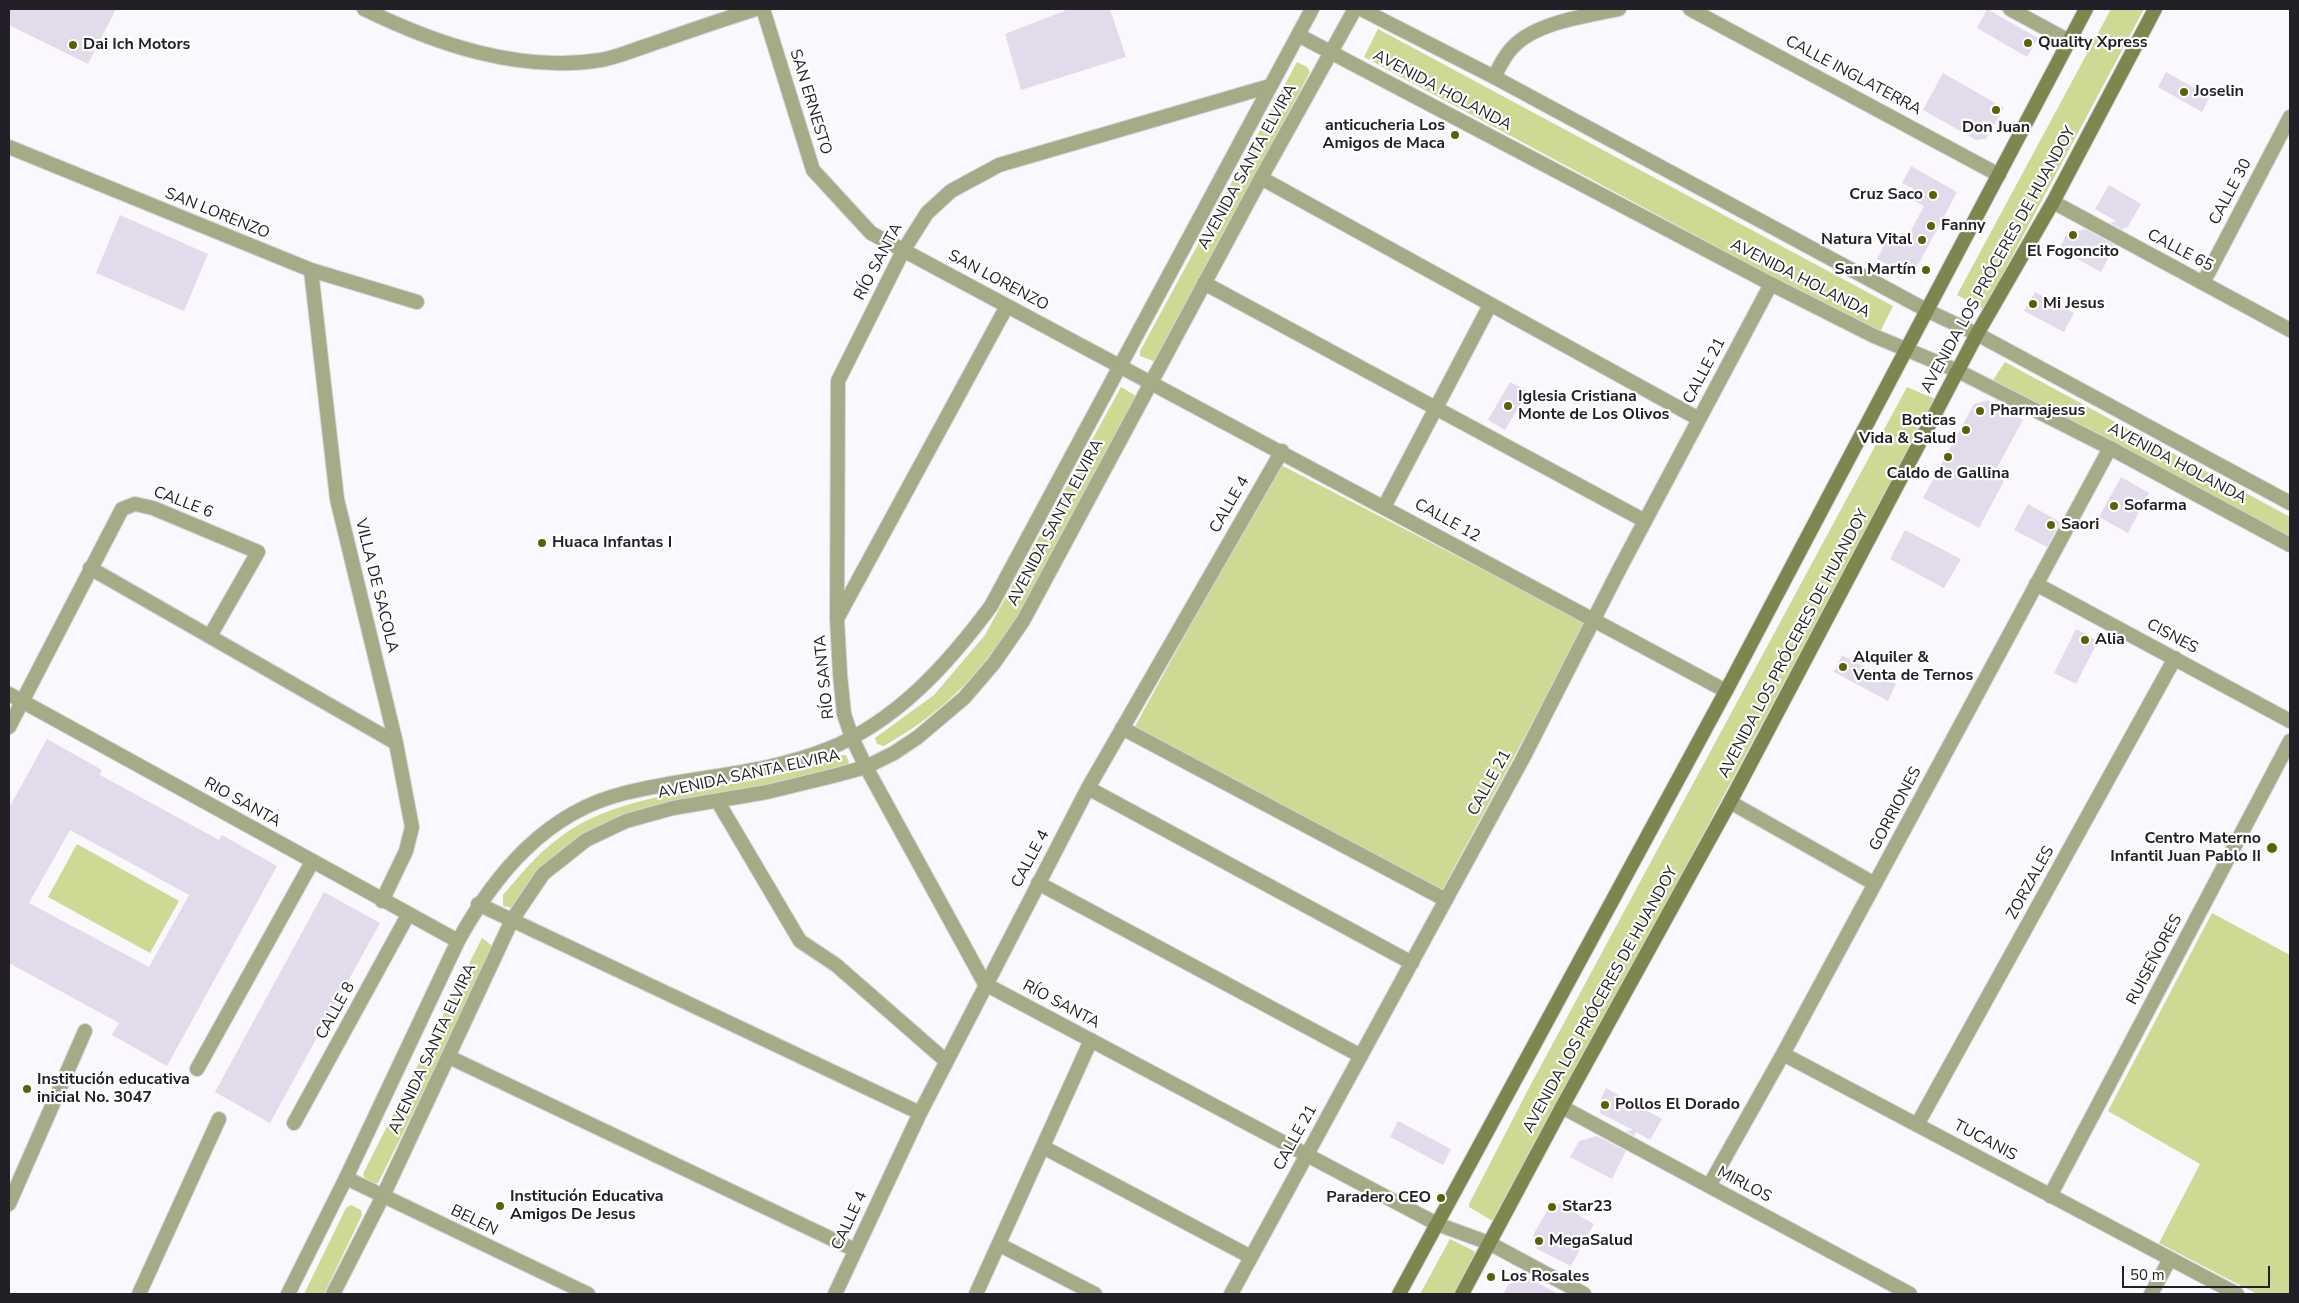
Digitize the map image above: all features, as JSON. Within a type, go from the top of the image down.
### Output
[{"type":"main road","points":[[1399,1294],[1726,691],[2086,9]]},
{"type":"main road","name":"AVENIDA LOS PRÓCERES DE HUANDOY","points":[[1462,1294],[1562,1107],[1730,802],[1977,334],[2053,202],[2155,9]]},
{"type":"street","points":[[364,9],[407,30],[444,44],[519,60],[560,62],[602,60],[756,9]]},
{"type":"street","name":"SAN ERNESTO","points":[[763,9],[814,170],[839,198]]},
{"type":"street","name":"AVENIDA SANTA ELVIRA","points":[[288,1294],[478,904],[524,849],[556,823],[592,804],[625,793],[762,768],[827,750],[852,738],[906,700],[938,672],[964,643],[991,606],[1312,9]]},
{"type":"street","name":"AVENIDA SANTA ELVIRA","points":[[333,1294],[384,1196],[512,920],[544,874],[586,840],[626,820],[673,808],[718,802],[767,792],[866,767],[894,753],[918,736],[964,698],[994,663],[1023,621],[1204,283],[1355,9]]},
{"type":"street","name":"AVENIDA HOLANDA","points":[[1361,9],[1494,77],[1928,311],[1977,334],[2290,503]]},
{"type":"street","points":[[1494,77],[1512,48],[1531,33],[1562,22],[1620,9]]},
{"type":"street","name":"CALLE INGLATERRA","points":[[1690,9],[1999,175]]},
{"type":"street","points":[[2010,9],[2069,41]]},
{"type":"street","name":"AVENIDA HOLANDA","points":[[1298,35],[1771,284],[1874,336],[1907,348],[1958,371],[2110,448],[2290,545]]},
{"type":"street","name":"RÍO SANTA","points":[[1270,86],[999,165],[951,191],[927,213],[903,251],[838,381],[836,620],[844,714],[852,738],[866,767],[985,984],[1437,1224],[1489,1243],[1584,1294]]},
{"type":"street","name":"CALLE 30","points":[[2203,283],[2290,117]]},
{"type":"street","name":"SAN LORENZO","points":[[9,148],[311,270],[416,302]]},
{"type":"street","points":[[1261,178],[1699,419]]},
{"type":"street","name":"SAN LORENZO","points":[[839,198],[871,233],[1151,382]]},
{"type":"street","name":"CALLE 65","points":[[2053,202],[2290,330]]},
{"type":"street","name":"VILLA DE SACOLA","points":[[311,270],[336,499],[396,742],[412,827],[406,851],[382,901]]},
{"type":"street","points":[[1204,283],[1645,521]]},
{"type":"street","name":"CALLE 21","points":[[1231,1294],[1522,760],[1645,521],[1771,284]]},
{"type":"street","points":[[1384,507],[1490,304]]},
{"type":"street","points":[[836,620],[1007,306]]},
{"type":"street","name":"CALLE 12","points":[[1151,382],[1726,691]]},
{"type":"street","name":"GORRIONES","points":[[1709,1186],[1783,1054],[2110,448]]},
{"type":"street","name":"CALLE 4","points":[[835,1294],[946,1061],[1088,788],[1282,451]]},
{"type":"street","name":"CALLE 6","points":[[9,727],[122,509],[136,504],[153,508],[258,552],[210,636]]},
{"type":"street","points":[[90,568],[396,742]]},
{"type":"street","name":"CISNES","points":[[2036,584],[2290,721]]},
{"type":"street","name":"ZORZALES","points":[[1917,1125],[2175,658]]},
{"type":"street","name":"RIO SANTA","points":[[9,694],[458,942]]},
{"type":"street","points":[[1122,728],[1446,900]]},
{"type":"street","name":"RUISEÑORES","points":[[2050,1196],[2290,741]]},
{"type":"street","points":[[1088,788],[1412,962]]},
{"type":"street","points":[[718,802],[800,941],[836,966],[946,1061]]},
{"type":"street","points":[[1730,802],[1875,884]]},
{"type":"street","points":[[197,1069],[312,862]]},
{"type":"street","points":[[1038,883],[1361,1056]]},
{"type":"street","points":[[478,904],[920,1113]]},
{"type":"street","name":"CALLE 8","points":[[294,1123],[408,915]]},
{"type":"street","points":[[9,1204],[13,1181],[85,1031]]},
{"type":"street","points":[[976,1294],[1000,1245],[1091,1040]]},
{"type":"street","name":"TUCANIS","points":[[1783,1054],[2237,1294]]},
{"type":"street","points":[[449,1057],[855,1250]]},
{"type":"street","name":"MIRLOS","points":[[1562,1107],[1910,1294]]},
{"type":"street","points":[[139,1294],[219,1119]]},
{"type":"street","points":[[1043,1146],[1251,1257]]},
{"type":"street","name":"BELEN","points":[[346,1178],[588,1294]]},
{"type":"street","points":[[1000,1245],[1095,1294]]},
{"type":"street","points":[[2151,1294],[2170,1259]]},
{"type":"green space","points":[[2111,9],[2144,9],[1984,309],[1957,295]]},
{"type":"green space","points":[[1378,29],[1893,306],[1879,334],[1364,57]]},
{"type":"green space","points":[[1297,62],[1307,67],[1310,72],[1158,358],[1153,361],[1140,356],[1140,351]]},
{"type":"green space","points":[[2005,362],[2290,517],[2290,541],[1993,380]]},
{"type":"green space","points":[[1121,387],[1136,396],[1024,605],[995,649],[964,686],[947,702],[907,732],[884,746],[877,744],[875,738],[934,695],[985,635]]},
{"type":"green space","points":[[1907,387],[1935,399],[1496,1223],[1469,1207],[1469,1204],[1531,1084]]},
{"type":"green space","points":[[1279,464],[1586,623],[1441,892],[1133,730]]},
{"type":"green space","points":[[846,755],[849,762],[846,766],[766,785],[642,810],[600,826],[555,856],[536,877],[513,908],[503,906],[503,895],[543,851],[578,825],[600,815],[623,806],[672,794],[794,772],[819,765]]},
{"type":"green space","points":[[77,844],[179,901],[150,953],[48,897]]},
{"type":"green space","points":[[2212,913],[2290,955],[2290,1294],[2257,1294],[2159,1243],[2200,1164],[2108,1111]]},
{"type":"green space","points":[[482,938],[495,948],[378,1183],[374,1184],[365,1180],[363,1174]]},
{"type":"green space","points":[[351,1205],[361,1210],[362,1215],[324,1294],[304,1294],[346,1208]]},
{"type":"green space","points":[[1450,1239],[1474,1251],[1477,1256],[1457,1294],[1420,1294]]},
{"type":"building","name":"Dai Ich Motors","points":[[9,9],[116,9],[88,64],[9,25]]},
{"type":"building","points":[[1069,9],[1110,9],[1126,57],[1021,90],[1005,34]]},
{"type":"building","points":[[1987,9],[2038,38],[2027,57],[1977,28]]},
{"type":"building","name":"Joselin","points":[[2166,72],[2210,97],[2202,112],[2158,87]]},
{"type":"building","points":[[1943,73],[2004,108],[1986,139],[1976,140],[1923,110]]},
{"type":"building","points":[[1911,166],[1957,192],[1911,278],[1877,259],[1891,232],[1906,240],[1924,206],[1909,198],[1914,189],[1902,183]]},
{"type":"building","points":[[2109,185],[2141,204],[2127,228],[2125,227],[2123,230],[2110,223],[2116,221],[2095,209]]},
{"type":"building","points":[[120,215],[208,254],[184,311],[96,273]]},
{"type":"building","points":[[2085,229],[2115,245],[2101,272],[2059,249],[2067,234]]},
{"type":"building","points":[[2035,292],[2074,313],[2064,332],[2024,311]]},
{"type":"building","name":"Iglesia Cristiana Monte de Los Olivos","points":[[1510,382],[1528,391],[1505,430],[1488,420]]},
{"type":"building","points":[[1988,400],[2023,420],[1993,475],[2004,481],[1979,528],[1923,498],[1974,404]]},
{"type":"building","points":[[2121,477],[2149,493],[2128,533],[2099,517]]},
{"type":"building","points":[[2028,504],[2060,522],[2047,547],[2014,530]]},
{"type":"building","points":[[1905,530],[1961,559],[1944,588],[1890,559]]},
{"type":"building","points":[[2076,629],[2098,641],[2076,684],[2054,673]]},
{"type":"building","points":[[1842,655],[1896,684],[1888,701],[1834,672]]},
{"type":"building","points":[[47,739],[102,770],[100,775],[219,840],[222,835],[277,866],[167,1066],[112,1035],[119,1023],[9,963],[9,808]],"holes":[[[70,830],[189,895],[149,967],[29,903]]]},
{"type":"building","points":[[324,892],[380,923],[270,1123],[215,1092]]},
{"type":"building","points":[[1606,1088],[1662,1119],[1650,1140],[1636,1132],[1634,1136],[1626,1131],[1633,1130],[1600,1113],[1601,1098]]},
{"type":"building","points":[[1398,1121],[1451,1149],[1443,1165],[1390,1137]]},
{"type":"building","points":[[1597,1136],[1626,1151],[1612,1179],[1570,1157],[1579,1141]]},
{"type":"building","points":[[1553,1201],[1594,1224],[1571,1266],[1537,1249],[1533,1235]]},
{"type":"building","points":[[1516,1271],[1558,1294],[1503,1294]]},
{"type":"place","name":"Quality Xpress","points":[[2028,43]]},
{"type":"place","name":"Dai Ich Motors","points":[[73,45]]},
{"type":"place","name":"Joselin","points":[[2184,92]]},
{"type":"place","name":"Don Juan","points":[[1996,110]]},
{"type":"place","name":"anticucheria Los Amigos de Maca","points":[[1455,135]]},
{"type":"place","name":"Cruz Saco","points":[[1933,195]]},
{"type":"place","name":"Fanny","points":[[1931,226]]},
{"type":"place","name":"El Fogoncito","points":[[2073,235]]},
{"type":"place","name":"Natura Vital","points":[[1922,240]]},
{"type":"place","name":"San Martín","points":[[1926,270]]},
{"type":"place","name":"Mi Jesus","points":[[2033,304]]},
{"type":"place","name":"Iglesia Cristiana Monte de Los Olivos","points":[[1508,406]]},
{"type":"place","name":"Pharmajesus","points":[[1980,411]]},
{"type":"place","name":"Boticas Vida & Salud","points":[[1966,430]]},
{"type":"place","name":"Caldo de Gallina","points":[[1948,457]]},
{"type":"place","name":"Sofarma","points":[[2114,506]]},
{"type":"place","name":"Saori","points":[[2051,525]]},
{"type":"place","name":"Huaca Infantas I","points":[[542,543]]},
{"type":"place","name":"Alia","points":[[2085,640]]},
{"type":"place","name":"Alquiler & Venta de Ternos","points":[[1843,667]]},
{"type":"place","name":"Centro Materno Infantil Juan Pablo II","points":[[2272,848]]},
{"type":"place","name":"Institución educativa inicial No. 3047","points":[[27,1089]]},
{"type":"place","name":"Pollos El Dorado","points":[[1605,1105]]},
{"type":"place","name":"Paradero CEO","points":[[1441,1198]]},
{"type":"place","name":"Institución Educativa Amigos De Jesus","points":[[500,1206]]},
{"type":"place","name":"Star23","points":[[1552,1207]]},
{"type":"place","name":"MegaSalud","points":[[1539,1241]]},
{"type":"place","name":"Los Rosales","points":[[1491,1277]]}]
